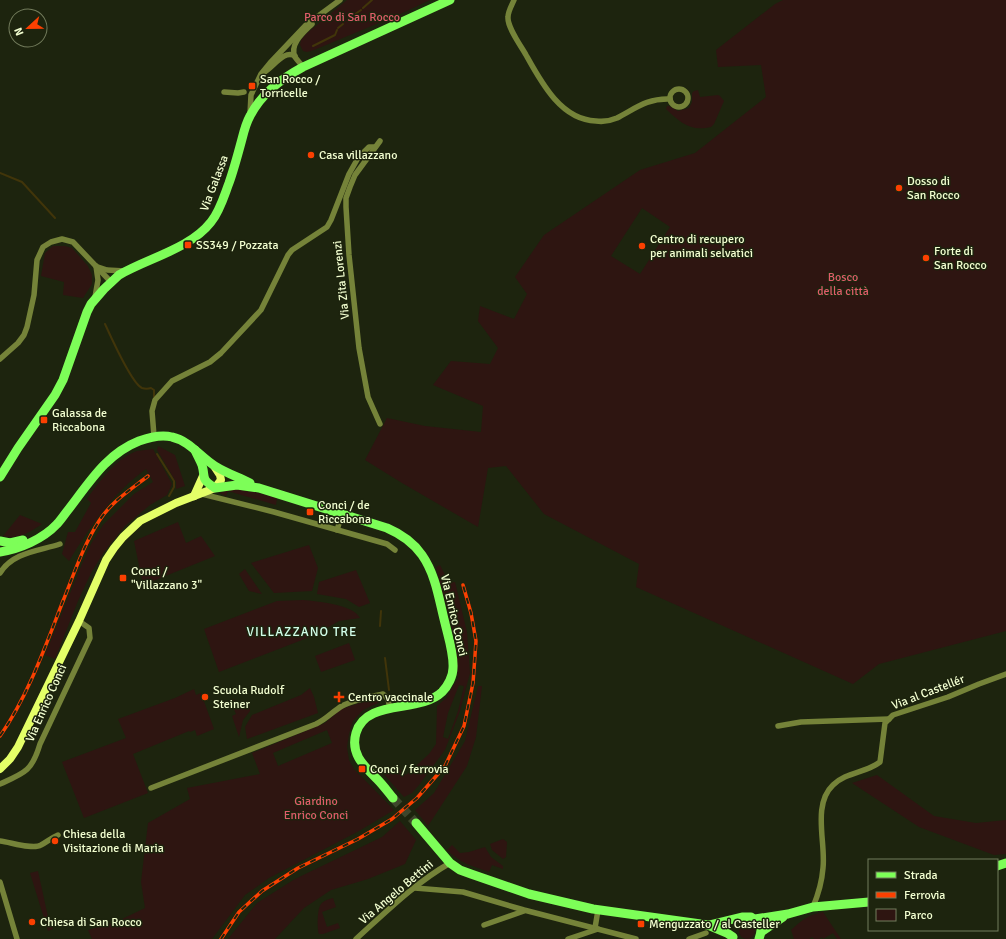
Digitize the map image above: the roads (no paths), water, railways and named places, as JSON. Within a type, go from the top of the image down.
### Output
[{"type":"main road","name":"Via Galassa","points":[[0,477],[18,448],[55,395],[63,380],[87,312],[95,298],[110,282],[127,270],[192,239],[211,221],[218,211],[227,189],[250,116],[260,101],[276,84],[303,67],[450,0]]},
{"type":"main road","points":[[3,552],[32,542],[46,534],[57,525],[91,479],[110,459],[135,443],[154,436],[172,437],[187,444],[214,466],[259,488]]},
{"type":"main road","points":[[195,450],[202,464],[203,476],[209,484],[215,488]]},
{"type":"main road","name":"Via Enrico Conci","points":[[215,488],[237,485],[259,488],[387,528],[404,536],[414,545],[429,565],[446,628],[454,668],[451,678],[441,692],[426,701],[380,710],[369,715],[359,726],[356,733],[355,748],[363,766],[393,798]]},
{"type":"main road","points":[[0,541],[10,543],[21,541],[43,529],[67,510]]},
{"type":"main road","points":[[416,823],[450,863],[460,870],[471,874],[529,894],[558,902],[727,933],[734,938]]},
{"type":"main road","points":[[707,929],[747,917],[755,919],[788,914],[813,907],[868,902]]},
{"type":"main road","points":[[760,935],[788,914]]},
{"type":"main road","points":[[734,938],[732,929],[738,919]]},
{"type":"main road","points":[[755,919],[761,927],[760,935]]},
{"type":"street","points":[[250,116],[250,98],[261,74],[306,24],[340,0]]},
{"type":"street","points":[[514,0],[509,12],[508,22],[534,70],[544,85],[558,102],[569,112],[586,120],[609,120],[659,98],[670,99]]},
{"type":"street","points":[[303,67],[295,56],[294,51],[296,42],[322,13]]},
{"type":"street","points":[[261,74],[270,70],[283,56],[290,54],[295,56]]},
{"type":"street","points":[[224,92],[238,93],[242,91],[251,95]]},
{"type":"street","name":"Via Zita Lorenzi","points":[[380,141],[363,164],[350,186],[346,198],[349,255],[359,348],[368,397],[380,424]]},
{"type":"street","points":[[154,436],[152,411],[155,400],[172,381],[210,362],[250,324],[261,310],[288,255],[295,247],[326,228],[331,220],[348,174],[358,158],[369,147],[375,147]]},
{"type":"street","points":[[0,359],[18,343],[24,335],[32,308],[37,260],[43,247],[56,240],[69,240],[77,245],[110,282]]},
{"type":"street","points":[[96,266],[106,270],[127,270]]},
{"type":"street","points":[[95,298],[98,280],[96,266]]},
{"type":"street","points":[[214,466],[220,475],[221,480],[215,488]]},
{"type":"street","points":[[203,476],[197,494],[387,544],[395,550]]},
{"type":"street","name":"Via Enrico Conci","points":[[0,769],[10,759],[18,747],[79,621],[106,560],[123,537],[140,521],[151,515],[197,494],[215,488]]},
{"type":"street","points":[[337,530],[342,514]]},
{"type":"street","points":[[0,573],[7,563],[18,556],[60,544]]},
{"type":"street","name":"Via Enrico Conci","points":[[0,784],[24,773],[29,769],[37,754],[40,744],[90,638],[89,628],[79,621]]},
{"type":"street","name":"Via al Castellér","points":[[813,907],[824,868],[822,806],[827,792],[839,780],[870,768],[880,762],[883,732],[886,723],[893,715],[948,698],[1006,674]]},
{"type":"street","points":[[151,788],[316,724],[327,719],[342,706],[367,697],[383,694],[388,699],[390,709]]},
{"type":"street","points":[[778,726],[801,722],[889,719]]},
{"type":"street","points":[[0,841],[32,847],[41,846],[48,840],[58,835]]},
{"type":"street","name":"Via Angelo Bettini","points":[[356,939],[436,871],[450,863]]},
{"type":"street","points":[[0,882],[18,939]]},
{"type":"street","points":[[415,888],[463,892],[524,910],[636,939]]},
{"type":"street","points":[[484,925],[524,910]]},
{"type":"street","points":[[597,928],[598,910]]},
{"type":"street","points":[[568,939],[597,928]]},
{"type":"street","points":[[689,939],[707,929]]},
{"type":"waterway","points":[[363,8],[372,0]]},
{"type":"waterway","points":[[354,15],[361,10]]},
{"type":"waterway","points":[[338,28],[343,24]]},
{"type":"waterway","points":[[313,46],[335,35],[337,30]]},
{"type":"waterway","points":[[0,173],[22,182],[55,218]]},
{"type":"waterway","points":[[105,324],[133,378],[142,388],[151,388],[154,390],[154,397]]},
{"type":"waterway","points":[[157,454],[174,481],[174,487],[169,496]]},
{"type":"waterway","points":[[380,626],[381,611]]},
{"type":"waterway","points":[[385,658],[389,690]]},
{"type":"tunnel","points":[[393,798],[416,823]]},
{"type":"railway","points":[[0,736],[19,704],[43,653],[79,560],[93,531],[109,508],[148,476]]},
{"type":"railway","points":[[221,939],[239,912],[262,891],[298,868],[358,839],[392,819],[417,798],[445,766],[464,726],[473,683],[476,641],[471,613],[463,585]]},
{"type":"place","name":"San Rocco / Torricelle","points":[[252,86]]},
{"type":"place","name":"Casa villazzano","points":[[311,155]]},
{"type":"place","name":"Dosso di San Rocco","points":[[899,188]]},
{"type":"place","name":"SS349 / Pozzata","points":[[188,245]]},
{"type":"place","name":"Centro di recupero per animali selvatici","points":[[642,246]]},
{"type":"place","name":"Forte di San Rocco","points":[[926,258]]},
{"type":"place","name":"Galassa de Riccabona","points":[[44,420]]},
{"type":"place","name":"Conci / de Riccabona","points":[[310,512]]},
{"type":"place","name":"Conci / \"Villazzano 3\"","points":[[123,578]]},
{"type":"place","name":"Scuola Rudolf Steiner","points":[[205,697]]},
{"type":"place","name":"Centro vaccinale","points":[[339,697]]},
{"type":"place","name":"Conci / ferrovia","points":[[362,769]]},
{"type":"place","name":"Chiesa della Visitazione di Maria","points":[[55,841]]},
{"type":"place","name":"Chiesa di San Rocco","points":[[32,922]]},
{"type":"place","name":"Menguzzato / al Casteller","points":[[641,924]]},
{"type":"district","name":"VILLAZZANO TRE","points":[[302,631]]},
{"type":"park label","name":"Parco di San Rocco","points":[[352,17]]},
{"type":"park label","name":"Bosco della città","points":[[843,284]]},
{"type":"park label","name":"Giardino Enrico Conci","points":[[316,808]]}]
